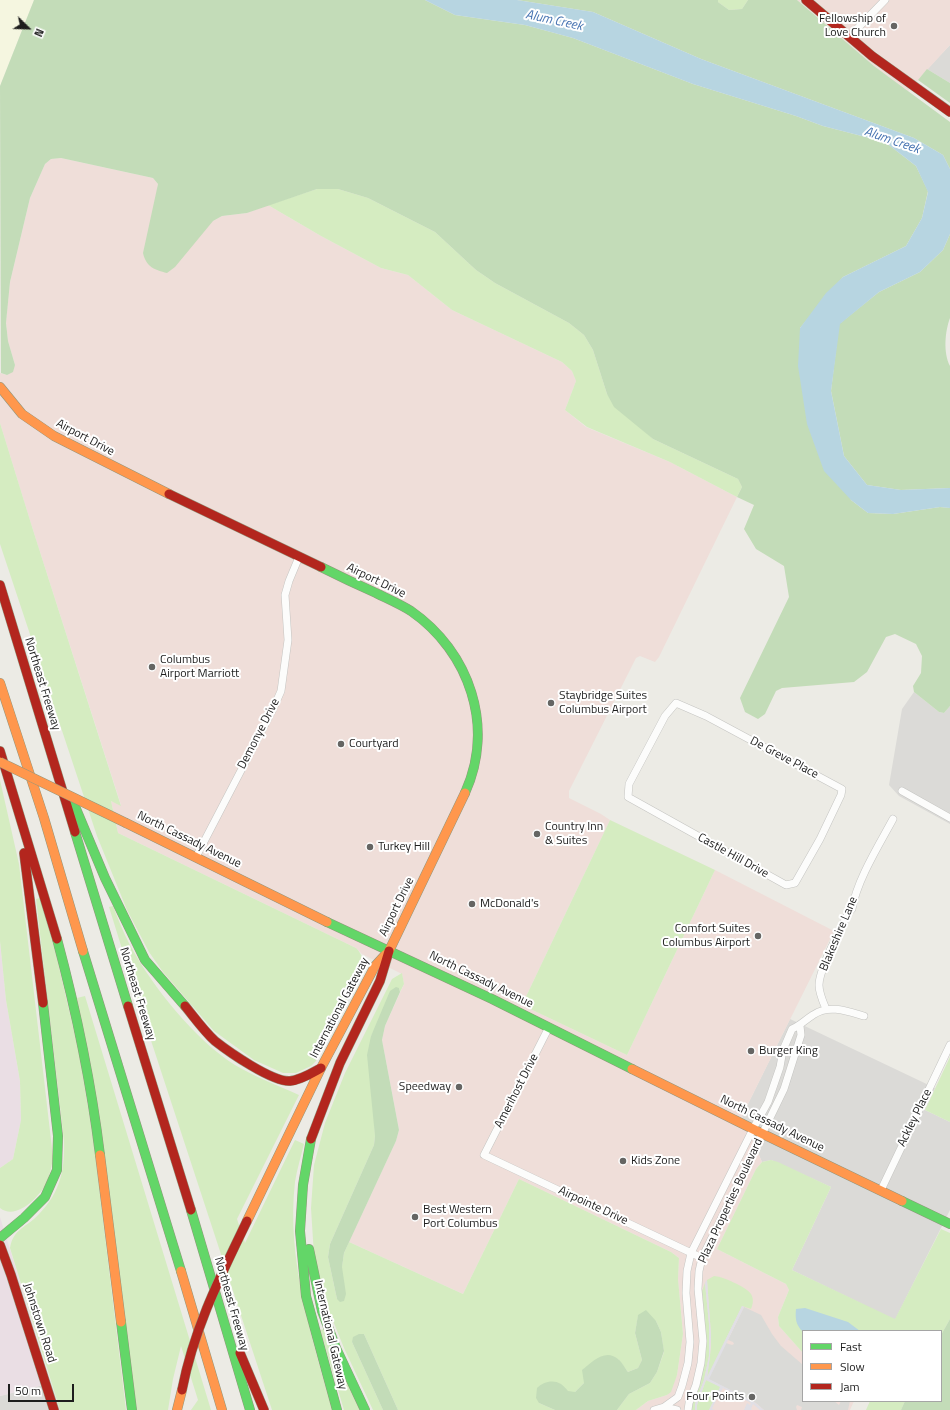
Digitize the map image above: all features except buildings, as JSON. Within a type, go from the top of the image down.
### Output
[{"type":"main road","points":[[806,0],[872,56],[950,112]]},
{"type":"main road","name":"Airport Drive","points":[[0,387],[22,414],[54,436],[394,602],[417,615],[439,635],[458,659],[469,685],[478,727],[478,745],[473,771],[462,798],[389,951]]},
{"type":"main road","name":"Northeast Freeway","points":[[0,585],[250,1410]]},
{"type":"main road","points":[[0,683],[44,818],[71,912],[222,1410]]},
{"type":"main road","points":[[0,751],[61,955],[76,1012],[89,1075],[132,1410]]},
{"type":"main road","points":[[50,751],[82,821],[105,878],[145,960],[214,1040],[238,1057],[276,1079],[290,1081],[302,1078],[321,1068]]},
{"type":"main road","name":"North Cassady Avenue","points":[[0,762],[549,1027],[763,1134],[950,1224]]},
{"type":"main road","points":[[0,1238],[24,1218],[45,1197],[57,1170],[58,1136],[32,906],[18,812]]},
{"type":"main road","name":"International Gateway","points":[[177,1410],[187,1360],[198,1328],[216,1285],[321,1068],[375,966],[389,951]]},
{"type":"main road","name":"International Gateway","points":[[337,1410],[306,1296],[300,1231],[303,1185],[312,1136],[340,1063],[380,981],[389,951]]},
{"type":"main road","points":[[303,1185],[305,1231],[322,1312],[336,1348],[365,1410]]},
{"type":"main road","name":"Johnstown Road","points":[[0,1245],[54,1410]]},
{"type":"main road","points":[[217,1302],[264,1410]]},
{"type":"main road","points":[[182,1390],[182,1410]]},
{"type":"street","points":[[850,36],[885,0]]},
{"type":"street","name":"Demonye Drive","points":[[196,857],[281,691],[288,640],[285,595],[289,581],[300,557]]},
{"type":"street","name":"Castle Hill Drive","points":[[676,703],[665,716],[629,784],[628,797],[786,885],[795,883],[799,879],[820,839]]},
{"type":"street","name":"De Greve Place","points":[[676,703],[706,716],[842,789],[841,795],[820,839]]},
{"type":"street","points":[[902,791],[950,818]]},
{"type":"street","name":"Blakeshire Lane","points":[[826,1009],[819,987],[825,963],[849,912],[852,910],[853,902],[870,861],[893,819]]},
{"type":"street","points":[[800,1026],[814,1014],[826,1009],[836,1009],[864,1016]]},
{"type":"street","name":"Plaza Properties Boulevard","points":[[654,1410],[664,1407],[678,1398],[688,1363],[690,1342],[686,1293],[687,1271],[691,1253],[768,1102],[780,1067],[783,1050],[792,1029],[800,1026],[801,1035],[784,1089],[702,1258],[699,1271],[698,1289],[703,1341],[701,1363],[688,1410]]},
{"type":"street","name":"Amerihost Drive","points":[[484,1154],[549,1027]]},
{"type":"street","name":"Ackley Place","points":[[881,1190],[950,1045]]},
{"type":"street","name":"Airpointe Drive","points":[[484,1154],[702,1258]]},
{"type":"street","name":"Plaza Properties Boulevard","points":[[664,1407],[677,1410]]},
{"type":"shaded area","points":[[0,0],[34,0],[0,86]]},
{"type":"shaded area","points":[[797,0],[950,0],[950,45],[908,91],[874,66]]},
{"type":"shaded area","points":[[950,45],[950,83],[927,69]]},
{"type":"shaded area","points":[[61,158],[153,178],[158,184],[157,191],[213,221],[222,216],[247,213],[268,205],[321,236],[381,268],[408,275],[452,310],[562,362],[572,371],[576,381],[565,410],[586,427],[670,462],[737,497],[659,657],[655,662],[640,656],[636,658],[569,791],[569,798],[610,820],[522,1005],[627,1055],[715,870],[834,931],[742,1116],[762,1162],[756,1169],[717,1249],[786,1284],[789,1290],[778,1317],[779,1326],[802,1352],[802,1402],[854,1402],[850,1410],[636,1410],[648,1401],[667,1395],[677,1375],[683,1334],[678,1279],[679,1258],[671,1252],[519,1179],[463,1294],[349,1242],[396,1141],[399,1130],[382,1040],[385,1026],[404,984],[402,974],[362,954],[356,948],[118,833],[111,801],[121,805],[0,423],[0,373],[7,375],[15,365],[8,341],[6,322],[10,282],[30,198],[45,164],[51,159]]},
{"type":"shaded area","points":[[914,692],[939,712],[944,713],[950,706],[950,824],[899,796],[889,785],[902,709]]},
{"type":"shaded area","points":[[0,941],[6,1000],[20,1081],[21,1120],[13,1159],[0,1168]]},
{"type":"shaded area","points":[[790,1019],[935,1088],[925,1110],[950,1122],[950,1210],[895,1320],[792,1270],[831,1187],[771,1160],[762,1162],[742,1116]]},
{"type":"shaded area","points":[[0,1217],[51,1383],[0,1396]]},
{"type":"shaded area","points":[[707,1280],[711,1335],[710,1356],[707,1377],[742,1306],[744,1307],[709,1379],[754,1402],[764,1410],[760,1410],[753,1404],[752,1410],[744,1410],[747,1403],[750,1405],[751,1403],[723,1388],[719,1395],[721,1396],[720,1399],[717,1398],[712,1409],[715,1410],[709,1410],[720,1387],[706,1380],[697,1405],[697,1410],[695,1410],[695,1404],[704,1380],[709,1356],[709,1324],[705,1283]]},
{"type":"shaded area","points":[[744,1307],[761,1315],[781,1346],[802,1364],[802,1402],[835,1402],[839,1405],[840,1402],[850,1402],[848,1410],[801,1410],[802,1407],[797,1405],[797,1410],[764,1410],[756,1403],[708,1379],[726,1343],[732,1345],[734,1344],[728,1340]]},
{"type":"shaded area","points":[[51,1383],[60,1410],[0,1410],[0,1396]]},
{"type":"green space","points":[[34,0],[425,0],[455,15],[525,25],[573,38],[693,84],[796,116],[823,126],[885,142],[916,166],[928,191],[922,218],[906,246],[843,277],[800,328],[851,500],[868,513],[893,514],[940,507],[950,508],[950,706],[944,713],[939,712],[914,692],[913,686],[921,673],[922,656],[916,644],[895,634],[886,637],[867,672],[854,682],[782,688],[776,691],[765,714],[758,719],[745,712],[740,698],[789,597],[784,566],[756,549],[744,529],[754,505],[737,497],[742,487],[738,479],[653,439],[614,407],[607,394],[593,350],[584,335],[569,323],[495,283],[476,270],[435,232],[368,198],[338,189],[317,189],[247,213],[222,216],[213,221],[175,267],[167,273],[159,271],[149,265],[144,258],[143,253],[158,184],[153,178],[61,158],[51,159],[45,164],[30,198],[10,282],[6,323],[8,341],[15,365],[13,372],[7,375],[1,373],[0,86]]},
{"type":"green space","points":[[517,0],[718,0],[718,2],[729,10],[742,9],[748,0],[797,0],[874,66],[950,122],[950,169],[943,155],[914,138],[701,59],[593,12]]},
{"type":"green space","points":[[718,0],[748,0],[742,9],[729,10],[718,2]]},
{"type":"green space","points":[[927,69],[950,83],[950,103],[918,80]]},
{"type":"green space","points":[[317,189],[338,189],[368,198],[435,232],[476,270],[495,283],[569,323],[584,335],[593,350],[607,394],[653,439],[738,479],[742,487],[737,497],[670,462],[587,427],[565,410],[576,381],[572,371],[562,362],[452,310],[408,275],[381,268],[321,236],[268,205]]},
{"type":"green space","points":[[950,234],[950,318],[947,329],[946,355],[950,366],[950,488],[901,490],[867,485],[844,456],[831,391],[839,324],[879,292],[920,272],[943,250]]},
{"type":"green space","points":[[0,423],[121,806],[111,801],[118,833],[356,948],[360,953],[363,961],[361,971],[316,1061],[311,1066],[296,1073],[283,1073],[254,1060],[214,1031],[163,972],[149,952],[127,910],[97,836],[0,544]]},
{"type":"green space","points":[[0,780],[19,864],[53,1157],[49,1176],[44,1188],[34,1200],[14,1211],[7,1211],[0,1208],[0,1168],[13,1159],[21,1120],[20,1081],[6,1000],[0,941]]},
{"type":"green space","points":[[610,820],[715,870],[627,1055],[522,1005]]},
{"type":"green space","points":[[40,898],[56,954],[79,1053],[93,1137],[126,1410],[60,1410],[10,1248],[11,1242],[16,1234],[43,1210],[55,1193],[62,1174],[64,1153],[64,1141],[36,899]]},
{"type":"green space","points":[[113,906],[125,935],[139,961],[162,994],[190,1027],[220,1054],[235,1065],[299,1095],[237,1219],[245,1243],[295,1140],[304,1144],[295,1182],[293,1211],[297,1269],[309,1326],[332,1410],[272,1410],[141,1010],[109,907]]},
{"type":"green space","points":[[402,973],[404,984],[400,992],[399,988],[371,1036],[375,1136],[374,1145],[330,1244],[328,1257],[337,1299],[344,1253],[349,1242],[463,1294],[519,1179],[671,1252],[679,1258],[678,1279],[683,1334],[677,1375],[671,1392],[667,1395],[648,1401],[636,1410],[617,1410],[629,1394],[650,1383],[657,1372],[664,1352],[661,1332],[656,1321],[638,1316],[635,1333],[642,1360],[638,1368],[628,1372],[618,1359],[584,1383],[575,1392],[568,1392],[539,1403],[555,1410],[398,1410],[364,1334],[352,1342],[383,1410],[373,1410],[344,1348],[325,1301],[314,1256],[311,1208],[314,1165],[325,1123],[345,1073],[392,979]]},
{"type":"green space","points":[[396,987],[399,988],[400,992],[385,1026],[382,1040],[399,1130],[396,1141],[344,1253],[342,1267],[346,1294],[344,1301],[340,1302],[337,1299],[328,1257],[330,1244],[374,1145],[375,1136],[367,1055],[371,1036],[390,991]]},
{"type":"green space","points":[[85,996],[211,1410],[191,1410],[198,1400],[181,1346],[173,1379],[168,1410],[137,1410],[77,998]]},
{"type":"green space","points":[[950,1057],[950,1122],[925,1110]]},
{"type":"green space","points":[[771,1160],[778,1162],[831,1187],[792,1270],[895,1319],[941,1229],[950,1233],[950,1319],[942,1333],[942,1330],[802,1330],[802,1352],[779,1326],[778,1317],[789,1290],[786,1284],[717,1249],[756,1169],[762,1162]]},
{"type":"green space","points":[[714,1276],[728,1280],[745,1288],[751,1294],[753,1302],[751,1309],[742,1306],[707,1378],[711,1335],[707,1280]]},
{"type":"green space","points":[[705,1283],[709,1324],[709,1356],[704,1380],[695,1404],[695,1410],[692,1410],[706,1347],[702,1291]]},
{"type":"green space","points":[[646,1310],[656,1321],[661,1332],[664,1351],[657,1372],[650,1383],[629,1394],[617,1410],[555,1410],[539,1403],[536,1398],[537,1388],[539,1386],[548,1382],[558,1382],[568,1391],[575,1392],[584,1383],[582,1370],[599,1357],[608,1355],[613,1356],[622,1363],[628,1372],[638,1368],[642,1360],[635,1333],[638,1315]]},
{"type":"green space","points":[[950,1319],[950,1410],[901,1410],[905,1402],[942,1402],[942,1333]]},
{"type":"green space","points":[[324,1329],[360,1410],[344,1410],[320,1330]]},
{"type":"green space","points":[[359,1334],[364,1334],[398,1410],[383,1410],[352,1342],[353,1337]]},
{"type":"green space","points":[[706,1380],[721,1387],[709,1410],[697,1410],[697,1405]]},
{"type":"green space","points":[[870,1402],[905,1402],[901,1410],[866,1410]]},
{"type":"water","name":"Alum Creek","points":[[425,0],[517,0],[593,12],[701,59],[914,138],[943,155],[950,169],[950,234],[943,250],[920,272],[879,292],[840,324],[831,391],[844,456],[867,485],[901,490],[950,488],[950,508],[940,507],[893,514],[868,513],[851,500],[824,471],[807,424],[798,366],[800,328],[826,293],[843,277],[906,246],[922,218],[928,192],[916,166],[885,142],[823,126],[796,116],[693,84],[573,38],[525,25],[455,15]]},
{"type":"water","points":[[805,1308],[848,1322],[859,1330],[802,1331],[796,1322],[796,1309]]},
{"type":"traffic: fast","points":[[321,567],[411,611],[431,628],[449,647],[462,669],[471,693],[477,717],[478,742],[474,768],[465,793]]},
{"type":"traffic: fast","points":[[74,804],[105,878],[145,960],[185,1006]]},
{"type":"traffic: fast","points":[[75,832],[128,1006]]},
{"type":"traffic: fast","points":[[327,922],[492,999],[632,1069]]},
{"type":"traffic: fast","points":[[57,939],[82,1046],[100,1155]]},
{"type":"traffic: fast","points":[[83,951],[181,1271]]},
{"type":"traffic: fast","points":[[0,1238],[24,1218],[45,1197],[57,1170],[58,1136],[43,1003]]},
{"type":"traffic: fast","points":[[311,1139],[303,1185],[300,1231],[306,1296],[337,1410]]},
{"type":"traffic: fast","points":[[902,1201],[950,1224]]},
{"type":"traffic: fast","points":[[191,1210],[250,1410]]},
{"type":"traffic: fast","points":[[309,1249],[322,1311],[336,1348],[365,1410]]},
{"type":"traffic: fast","points":[[121,1322],[132,1410]]},
{"type":"traffic: slow","points":[[0,387],[22,414],[54,436],[169,494]]},
{"type":"traffic: slow","points":[[0,683],[44,818],[83,951]]},
{"type":"traffic: slow","points":[[0,762],[126,823]]},
{"type":"traffic: slow","points":[[389,951],[465,793]]},
{"type":"traffic: slow","points":[[126,823],[327,922]]},
{"type":"traffic: slow","points":[[247,1221],[321,1068],[375,966],[386,954]]},
{"type":"traffic: slow","points":[[632,1069],[902,1201]]},
{"type":"traffic: slow","points":[[100,1155],[121,1322]]},
{"type":"traffic: slow","points":[[181,1271],[222,1410]]},
{"type":"traffic: slow","points":[[177,1410],[182,1390]]},
{"type":"traffic: jam","points":[[806,0],[872,56],[950,112]]},
{"type":"traffic: jam","points":[[169,494],[321,567]]},
{"type":"traffic: jam","points":[[0,585],[75,832]]},
{"type":"traffic: jam","points":[[0,751],[57,939]]},
{"type":"traffic: jam","points":[[24,853],[43,1003]]},
{"type":"traffic: jam","points":[[311,1139],[340,1063],[380,981],[389,951]]},
{"type":"traffic: jam","points":[[128,1006],[191,1210]]},
{"type":"traffic: jam","points":[[185,1006],[215,1041],[262,1072],[282,1080],[290,1081],[306,1076],[321,1068]]},
{"type":"traffic: jam","points":[[182,1390],[193,1345],[209,1303],[247,1221]]},
{"type":"traffic: jam","points":[[0,1245],[54,1410]]},
{"type":"traffic: jam","points":[[240,1353],[264,1410]]},
{"type":"place","name":"Fellowship of Love Church","points":[[894,26]]},
{"type":"place","name":"Columbus Airport Marriott","points":[[152,667]]},
{"type":"place","name":"Staybridge Suites Columbus Airport","points":[[551,703]]},
{"type":"place","name":"Courtyard","points":[[341,744]]},
{"type":"place","name":"Country Inn & Suites","points":[[537,834]]},
{"type":"place","name":"Turkey Hill","points":[[370,847]]},
{"type":"place","name":"McDonald's","points":[[472,904]]},
{"type":"place","name":"Comfort Suites Columbus Airport","points":[[758,936]]},
{"type":"place","name":"Burger King","points":[[751,1051]]},
{"type":"place","name":"Speedway","points":[[459,1087]]},
{"type":"place","name":"Kids Zone","points":[[623,1161]]},
{"type":"place","name":"Best Western Port Columbus","points":[[415,1217]]},
{"type":"place","name":"Four Points","points":[[752,1397]]}]
